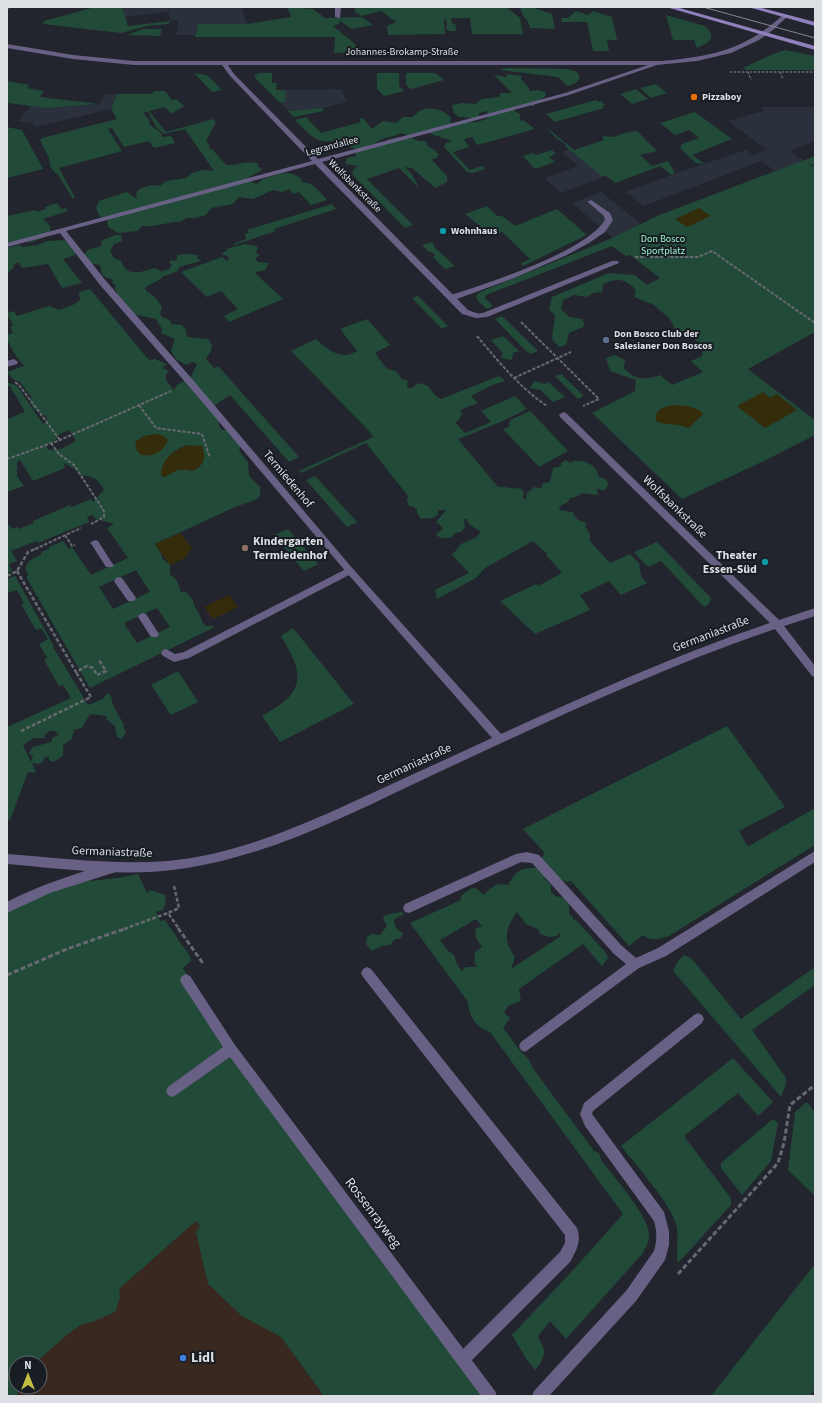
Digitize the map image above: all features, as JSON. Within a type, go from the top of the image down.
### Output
[{"type":"main road","points":[[669,7],[815,48]]},
{"type":"main road","points":[[751,7],[815,24]]},
{"type":"street","points":[[338,7],[338,17]]},
{"type":"street","name":"Johannes-Brokamp-Straße","points":[[7,46],[112,62],[662,63],[718,56],[743,46],[765,34],[785,16]]},
{"type":"street","name":"Wolfsbankstraße","points":[[224,63],[232,76],[451,298],[465,312],[476,316]]},
{"type":"street","name":"Legrandallee","points":[[7,245],[567,94],[662,63]]},
{"type":"street","points":[[451,298],[540,264],[593,238],[605,228],[610,220],[607,215],[591,202]]},
{"type":"street","name":"Termiedenhof","points":[[62,231],[103,283],[190,382],[350,571],[499,739]]},
{"type":"street","points":[[476,316],[615,263]]},
{"type":"street","name":"Wolfsbankstraße","points":[[563,415],[776,624],[815,673]]},
{"type":"street","points":[[95,543],[109,565]]},
{"type":"street","points":[[166,653],[174,658],[186,655],[350,571]]},
{"type":"street","points":[[119,581],[131,598]]},
{"type":"street","name":"Germaniastraße","points":[[7,859],[115,867],[169,866],[233,852],[317,824],[499,739],[665,665],[776,624],[815,612]]},
{"type":"street","points":[[143,617],[154,634]]},
{"type":"street","points":[[525,1046],[635,964],[662,952],[815,856]]},
{"type":"street","points":[[409,908],[520,857],[528,857],[535,859],[618,950],[635,964]]},
{"type":"street","points":[[7,908],[29,895],[115,867]]},
{"type":"street","points":[[367,973],[572,1233],[572,1244],[565,1257],[463,1359]]},
{"type":"street","name":"Rossenrayweg","points":[[186,980],[231,1049],[490,1396]]},
{"type":"street","points":[[538,1396],[630,1296],[660,1255],[663,1247],[663,1232],[659,1217],[589,1122],[586,1114],[588,1107],[698,1019]]},
{"type":"street","points":[[172,1091],[231,1049]]},
{"type":"path","points":[[748,72],[751,80]]},
{"type":"path","points":[[780,72],[783,80]]},
{"type":"path","points":[[615,263],[637,256],[698,257],[712,251],[815,323]]},
{"type":"path","points":[[476,316],[475,334],[514,378],[542,404],[563,415],[599,399],[504,306]]},
{"type":"path","points":[[514,378],[571,352]]},
{"type":"path","points":[[10,380],[19,385],[60,440]]},
{"type":"path","points":[[7,460],[60,440],[190,382]]},
{"type":"path","points":[[139,405],[156,428],[202,434],[210,458]]},
{"type":"path","points":[[7,576],[17,571],[28,552],[104,517],[105,513],[74,465],[59,454],[51,443]]},
{"type":"path","points":[[65,535],[72,546],[77,544]]},
{"type":"path","points":[[17,571],[91,697],[21,731]]},
{"type":"path","points":[[76,672],[87,666],[93,668],[97,675],[106,671],[99,660]]},
{"type":"path","points":[[7,975],[67,949],[179,908],[169,866]]},
{"type":"path","points":[[168,913],[202,962],[186,980]]},
{"type":"path","points":[[674,1277],[684,1269],[778,1163],[784,1143],[790,1105],[815,1085]]},
{"type":"shaded area","points":[[122,7],[167,7],[167,9],[174,7],[241,7],[247,24],[198,24],[195,35],[176,35],[178,20],[171,21],[168,12],[125,17]]},
{"type":"shaded area","points":[[341,89],[347,102],[322,108],[289,111],[281,103],[285,102],[286,90]]},
{"type":"shaded area","points":[[105,94],[117,94],[111,109],[36,127],[32,123],[18,121],[31,106],[46,108],[99,104]]},
{"type":"shaded area","points":[[762,107],[815,107],[815,141],[790,151],[804,161],[775,171],[761,161],[644,206],[626,192],[746,150],[753,155],[767,150],[728,121],[763,111]]},
{"type":"shaded area","points":[[573,149],[606,176],[561,193],[545,178],[578,166],[562,152]]},
{"type":"shaded area","points":[[601,192],[641,224],[613,238],[572,203]]},
{"type":"shaded area","points":[[196,1221],[324,1396],[7,1396],[48,1395],[48,1355],[44,1355]]},
{"type":"green space","points":[[95,7],[122,7],[128,26],[171,21],[168,24],[147,26],[121,33],[43,24],[44,21]]},
{"type":"green space","points":[[287,7],[313,9],[325,18],[362,17],[373,25],[352,29],[340,21],[339,24],[333,26],[355,44],[360,52],[334,53],[335,37],[195,37],[198,24],[247,24],[291,17]]},
{"type":"green space","points":[[355,7],[506,7],[520,18],[523,34],[472,34],[470,18],[451,18],[452,23],[456,25],[455,28],[457,29],[456,31],[449,31],[446,29],[447,21],[444,18],[445,34],[388,35],[387,26],[396,22],[381,11],[361,16],[355,12]]},
{"type":"green space","points":[[520,7],[531,7],[552,14],[555,29],[530,28],[528,22],[522,14]]},
{"type":"green space","points":[[576,11],[588,15],[593,11],[612,17],[617,40],[607,40],[609,51],[593,51],[587,22],[562,22],[561,18],[568,18]]},
{"type":"green space","points":[[666,15],[705,26],[711,33],[711,38],[707,43],[697,48],[694,40],[673,40]]},
{"type":"green space","points":[[143,29],[162,29],[160,36],[127,35]]},
{"type":"green space","points":[[785,50],[815,56],[815,70],[747,70],[743,68],[773,54]]},
{"type":"green space","points":[[505,68],[568,69],[577,72],[580,78],[576,83],[568,86],[558,77],[500,70]]},
{"type":"green space","points":[[194,73],[207,75],[222,90],[212,92]]},
{"type":"green space","points":[[259,73],[272,73],[272,83],[277,83],[276,90],[286,90],[285,102],[280,103],[255,78],[255,75]]},
{"type":"green space","points":[[377,73],[399,73],[399,86],[404,91],[384,96],[377,89]]},
{"type":"green space","points":[[406,73],[435,73],[444,80],[411,89],[406,85]]},
{"type":"green space","points":[[507,74],[522,76],[521,79],[530,91],[538,90],[545,92],[546,96],[538,101],[534,106],[526,105],[516,108],[514,111],[520,114],[520,121],[523,120],[535,129],[477,145],[472,137],[464,139],[469,147],[453,152],[470,170],[482,166],[485,169],[473,173],[467,172],[444,147],[446,143],[452,141],[423,131],[410,136],[401,133],[384,138],[375,144],[385,142],[388,139],[401,137],[409,137],[418,141],[427,141],[426,143],[429,147],[435,150],[439,155],[435,159],[431,159],[447,176],[447,182],[435,188],[412,168],[405,167],[413,176],[419,188],[399,168],[367,179],[413,225],[405,228],[352,174],[353,170],[358,166],[346,164],[345,162],[347,158],[356,156],[355,149],[348,146],[345,147],[338,143],[337,140],[318,140],[309,134],[295,120],[306,117],[321,133],[361,122],[359,119],[363,118],[372,129],[383,121],[396,123],[403,117],[413,117],[421,110],[432,108],[443,111],[447,114],[451,118],[450,123],[478,122],[488,118],[487,111],[479,113],[479,119],[459,117],[454,113],[452,105],[463,103],[475,104],[482,99],[499,97],[500,93],[512,93],[494,75],[506,77]]},
{"type":"green space","points":[[7,81],[29,85],[27,88],[44,91],[40,97],[99,104],[46,108],[7,103]]},
{"type":"green space","points":[[656,84],[667,93],[651,98],[640,88]]},
{"type":"green space","points":[[636,89],[648,99],[632,104],[620,94]]},
{"type":"green space","points":[[154,91],[165,91],[172,100],[176,99],[184,106],[171,114],[165,107],[149,111],[166,132],[213,119],[216,122],[206,141],[210,146],[208,147],[212,149],[226,165],[246,162],[259,164],[258,166],[262,169],[246,179],[256,184],[262,179],[278,174],[292,174],[303,180],[299,182],[308,183],[315,187],[327,200],[311,205],[299,192],[293,194],[289,189],[282,192],[273,190],[253,199],[239,197],[233,204],[211,208],[206,215],[195,218],[187,218],[180,222],[142,226],[137,231],[118,233],[108,227],[107,219],[100,217],[96,208],[99,201],[127,192],[137,199],[136,195],[138,190],[144,187],[152,185],[160,186],[166,181],[186,178],[192,173],[203,170],[214,171],[185,129],[164,134],[156,127],[148,112],[143,112],[149,120],[149,124],[160,132],[163,137],[171,136],[175,143],[154,148],[149,141],[124,147],[112,128],[108,129],[122,151],[59,168],[75,198],[73,199],[57,173],[55,173],[50,166],[49,158],[40,140],[42,138],[117,119],[111,109],[117,94],[151,94]]},
{"type":"green space","points":[[596,100],[599,102],[601,101],[605,105],[602,106],[604,108],[555,122],[546,114]]},
{"type":"green space","points":[[322,108],[324,111],[294,117],[288,111]]},
{"type":"green space","points":[[695,112],[732,139],[692,155],[705,164],[696,163],[680,148],[682,144],[699,138],[689,130],[675,135],[660,123]]},
{"type":"green space","points":[[545,126],[574,150],[604,140],[602,136],[613,137],[628,132],[637,131],[657,151],[640,155],[652,166],[668,161],[675,173],[672,175],[660,166],[615,183],[606,176],[602,176],[567,148],[564,143],[556,138]]},
{"type":"green space","points":[[7,127],[22,130],[43,169],[7,178]]},
{"type":"green space","points":[[552,150],[556,154],[549,157],[555,162],[535,169],[523,156],[533,153],[536,155]]},
{"type":"green space","name":"Don Bosco Sportplatz","points":[[815,156],[815,166],[808,163],[815,168],[815,332],[748,369],[815,420],[815,435],[764,461],[682,499],[592,413],[635,391],[636,380],[610,371],[606,358],[615,355],[625,360],[624,368],[633,375],[641,378],[650,378],[660,375],[672,385],[703,372],[691,361],[702,356],[703,346],[693,338],[678,336],[670,319],[654,305],[634,297],[636,290],[628,283],[621,280],[603,284],[602,292],[593,293],[587,297],[574,295],[563,300],[561,309],[569,317],[582,319],[585,326],[569,333],[566,345],[559,347],[552,339],[555,315],[549,310],[552,297],[609,273],[635,275],[647,285],[660,278],[630,255],[626,256],[612,246],[486,295],[485,298],[493,306],[487,309],[477,300],[476,296],[480,292],[610,239],[657,216]]},
{"type":"green space","points":[[57,203],[61,209],[66,208],[68,211],[43,219],[50,227],[49,234],[32,242],[18,242],[7,245],[7,216],[35,210],[36,212]]},
{"type":"green space","points":[[332,204],[336,209],[274,229],[276,231],[234,245],[233,244],[246,239],[244,234],[249,233],[247,230]]},
{"type":"green space","points":[[487,206],[497,216],[502,216],[515,226],[557,209],[587,235],[523,266],[521,263],[530,259],[502,232],[491,235],[465,214]]},
{"type":"green space","points":[[116,235],[121,235],[122,241],[114,244],[110,251],[114,258],[121,261],[130,272],[139,272],[155,268],[163,272],[164,270],[169,269],[172,265],[169,263],[171,260],[177,260],[177,255],[198,255],[197,258],[201,261],[179,267],[178,271],[162,277],[146,287],[145,290],[159,302],[162,308],[160,314],[162,317],[170,320],[171,324],[182,325],[186,330],[187,337],[208,339],[212,345],[211,351],[206,359],[214,368],[218,366],[299,457],[289,462],[230,395],[215,405],[219,413],[219,426],[222,430],[235,431],[243,438],[239,451],[248,462],[249,476],[260,487],[260,496],[255,500],[235,507],[155,544],[161,553],[162,558],[170,565],[170,574],[177,581],[181,592],[186,592],[193,600],[194,606],[202,622],[206,626],[215,627],[90,688],[26,577],[28,575],[25,568],[29,561],[42,554],[41,552],[63,541],[69,549],[72,547],[91,575],[128,558],[107,528],[114,524],[96,519],[92,515],[87,517],[89,522],[38,543],[36,541],[11,551],[17,561],[9,564],[12,571],[7,573],[7,523],[12,529],[17,527],[19,529],[34,523],[33,521],[70,505],[71,507],[91,499],[93,502],[104,490],[100,483],[95,479],[89,476],[81,475],[75,469],[64,463],[65,468],[33,481],[20,460],[17,462],[17,476],[24,486],[7,492],[7,419],[25,412],[10,386],[7,387],[7,382],[17,386],[43,424],[46,422],[47,417],[33,408],[30,400],[32,398],[20,382],[13,379],[7,372],[24,366],[7,341],[7,335],[13,333],[10,327],[13,326],[7,313],[14,311],[17,316],[49,306],[59,310],[73,305],[80,300],[79,292],[90,289],[149,360],[155,359],[167,364],[162,368],[169,372],[166,374],[166,380],[174,390],[177,385],[191,377],[197,364],[192,362],[186,365],[176,359],[171,351],[175,339],[161,333],[162,329],[156,319],[132,314],[124,307],[125,302],[116,296],[116,286],[112,283],[113,279],[102,275],[100,265],[87,263],[83,258],[88,250],[101,246],[102,240]],"holes":[[[69,430],[76,441],[61,449],[49,450],[46,446],[58,438],[58,435]],[[188,445],[193,471],[180,470],[174,471],[168,475],[164,463],[171,454]],[[136,570],[150,592],[113,609],[99,587]],[[157,608],[170,627],[137,643],[124,623]]]},
{"type":"green space","points":[[65,240],[76,252],[75,255],[63,259],[82,283],[62,288],[48,264],[22,268],[18,262],[14,264],[14,267],[7,274],[7,248],[19,245],[23,247],[38,245],[47,241]]},
{"type":"green space","points":[[432,242],[435,246],[434,247],[455,266],[445,269],[433,257],[435,255],[432,252],[429,252],[422,245]]},
{"type":"green space","points":[[244,244],[256,246],[258,248],[256,253],[260,255],[255,259],[258,262],[269,263],[265,270],[256,272],[256,274],[283,299],[229,322],[224,316],[238,309],[221,291],[207,297],[181,272],[222,257],[227,261],[229,259],[228,256],[221,254],[227,250],[226,249]]},
{"type":"green space","points":[[418,296],[448,326],[442,329],[412,298]]},
{"type":"green space","points":[[502,316],[538,351],[531,354],[526,351],[495,319]]},
{"type":"green space","points":[[367,319],[390,345],[375,353],[387,369],[396,371],[402,379],[408,381],[408,388],[412,388],[418,383],[428,386],[435,395],[441,399],[499,376],[505,381],[492,385],[471,396],[478,403],[460,410],[462,413],[459,420],[455,422],[465,433],[491,422],[481,411],[515,396],[527,409],[501,422],[458,439],[498,487],[514,489],[520,488],[524,492],[523,498],[526,500],[527,493],[534,487],[541,488],[543,483],[550,482],[553,468],[561,466],[561,463],[565,460],[571,463],[573,461],[586,462],[593,466],[599,477],[607,480],[608,485],[604,491],[597,488],[598,495],[582,493],[578,496],[570,498],[568,502],[560,506],[559,510],[572,512],[578,520],[587,523],[585,526],[590,534],[589,540],[610,563],[630,554],[639,563],[641,576],[647,583],[621,595],[609,581],[580,595],[590,610],[535,634],[500,601],[536,584],[538,586],[562,573],[546,555],[547,554],[533,541],[485,568],[476,578],[437,599],[435,590],[469,573],[452,555],[461,544],[475,538],[481,532],[470,525],[466,519],[464,519],[465,528],[461,532],[454,533],[453,537],[438,537],[436,535],[442,530],[442,527],[436,522],[446,510],[438,510],[438,515],[433,518],[421,519],[417,513],[417,510],[414,507],[409,506],[407,501],[408,496],[366,443],[301,473],[299,471],[373,437],[370,432],[291,351],[316,339],[335,353],[346,355],[351,354],[357,351],[340,329]]},
{"type":"green space","points":[[503,336],[519,351],[513,353],[512,360],[501,358],[503,353],[491,340]]},
{"type":"green space","points":[[561,374],[584,396],[578,399],[555,376]]},
{"type":"green space","points":[[534,381],[545,384],[548,382],[565,397],[553,402],[541,390],[530,388]]},
{"type":"green space","points":[[530,411],[568,451],[539,467],[503,429],[509,427],[510,420]]},
{"type":"green space","points":[[315,476],[357,522],[347,527],[306,480]]},
{"type":"green space","points":[[288,529],[318,564],[304,571],[274,535]]},
{"type":"green space","points":[[657,542],[711,598],[708,605],[704,607],[661,561],[648,567],[634,552]]},
{"type":"green space","points":[[15,576],[54,646],[53,647],[88,705],[103,699],[107,693],[111,696],[114,707],[124,725],[123,727],[126,732],[122,739],[117,737],[115,726],[106,719],[107,716],[90,714],[82,728],[74,730],[72,739],[63,745],[63,756],[53,762],[49,760],[49,757],[45,757],[43,762],[38,764],[32,763],[36,773],[28,772],[10,820],[7,819],[7,727],[71,698],[63,685],[59,686],[44,660],[47,658],[39,644],[48,639],[41,628],[36,630],[21,604],[24,603],[17,590],[7,593],[7,579]],"holes":[[[50,731],[55,731],[59,735],[53,737],[51,742],[33,747],[29,753],[33,756],[31,762],[23,745],[34,738],[45,738],[45,734]]]},
{"type":"green space","points":[[293,628],[354,704],[280,742],[262,716],[288,698],[297,683],[296,667],[290,651],[281,636]]},
{"type":"green space","points":[[178,671],[198,702],[171,715],[151,685]]},
{"type":"green space","points":[[727,726],[785,807],[739,831],[747,845],[749,846],[815,808],[815,845],[669,936],[662,938],[649,939],[643,935],[629,946],[571,881],[566,882],[559,878],[557,874],[544,878],[551,885],[551,892],[555,896],[565,898],[569,905],[569,914],[573,917],[573,920],[575,919],[606,953],[608,958],[602,966],[583,944],[519,989],[521,1001],[508,1006],[504,1013],[510,1018],[503,1028],[528,1059],[532,1067],[594,1151],[599,1153],[601,1160],[629,1195],[647,1225],[649,1238],[643,1253],[566,1339],[550,1321],[538,1336],[545,1352],[540,1364],[535,1370],[512,1335],[623,1214],[490,1032],[480,1027],[471,1016],[468,1002],[410,923],[461,900],[461,896],[470,889],[476,888],[484,895],[496,885],[508,885],[516,873],[522,869],[537,868],[535,859],[543,857],[544,852],[523,829]],"holes":[[[517,912],[526,924],[538,929],[540,934],[549,937],[557,936],[559,933],[561,936],[511,969],[515,957],[508,945],[507,934],[510,923]],[[476,919],[482,926],[475,929],[476,938],[482,947],[475,952],[474,961],[477,967],[466,967],[462,971],[456,963],[454,955],[449,952],[440,940]]]},
{"type":"green space","points":[[138,874],[147,893],[150,890],[165,895],[166,903],[163,910],[156,912],[160,921],[165,920],[191,958],[191,961],[183,968],[231,1049],[490,1396],[324,1396],[281,1337],[242,1316],[208,1284],[196,1232],[200,1226],[196,1221],[119,1289],[120,1298],[115,1312],[92,1322],[82,1324],[44,1355],[8,1355],[8,1395],[17,1395],[7,1396],[7,909],[62,884],[117,878]]},
{"type":"green space","points":[[401,912],[405,914],[394,919],[396,928],[403,933],[400,939],[395,939],[390,945],[382,946],[372,951],[366,944],[367,937],[371,934],[380,935],[387,926],[383,919],[385,915]]},
{"type":"green space","points":[[684,955],[691,958],[741,1019],[815,967],[815,985],[752,1030],[786,1078],[786,1084],[781,1097],[673,971],[678,961]]},
{"type":"green space","points":[[733,1058],[773,1102],[758,1116],[738,1093],[684,1136],[731,1198],[731,1205],[678,1263],[677,1229],[672,1215],[660,1195],[621,1146]]},
{"type":"green space","points":[[807,1102],[815,1113],[815,1196],[788,1170],[795,1112]]},
{"type":"green space","points":[[773,1119],[778,1123],[771,1161],[742,1195],[721,1168],[721,1163]]},
{"type":"green space","points":[[815,1264],[815,1389],[810,1396],[711,1396]]},
{"type":"sand","points":[[699,208],[711,216],[687,227],[675,219]]},
{"type":"sand","points":[[763,392],[770,398],[777,394],[797,410],[765,428],[737,406]]},
{"type":"sand","points":[[673,405],[688,406],[701,411],[703,414],[689,428],[656,421],[658,411],[660,409]]},
{"type":"sand","points":[[154,434],[163,436],[168,440],[164,448],[158,453],[141,455],[137,451],[135,442],[144,436]]},
{"type":"sand","points":[[188,445],[202,446],[204,461],[202,464],[193,471],[175,471],[165,477],[161,476],[163,465],[169,456]]},
{"type":"sand","points":[[180,533],[192,548],[185,558],[170,565],[155,544]]},
{"type":"sand","points":[[229,595],[238,607],[213,619],[204,607]]},
{"type":"tram line","points":[[703,7],[815,38]]},
{"type":"place","name":"Pizzaboy","points":[[694,97]]},
{"type":"place","name":"Wohnhaus","points":[[443,231]]},
{"type":"place","name":"Don Bosco Club der Salesianer Don Boscos","points":[[606,340]]},
{"type":"place","name":"Kindergarten Termiedenhof","points":[[245,548]]},
{"type":"place","name":"Theater Essen-Süd","points":[[765,562]]},
{"type":"place","name":"Lidl","points":[[183,1358]]}]
